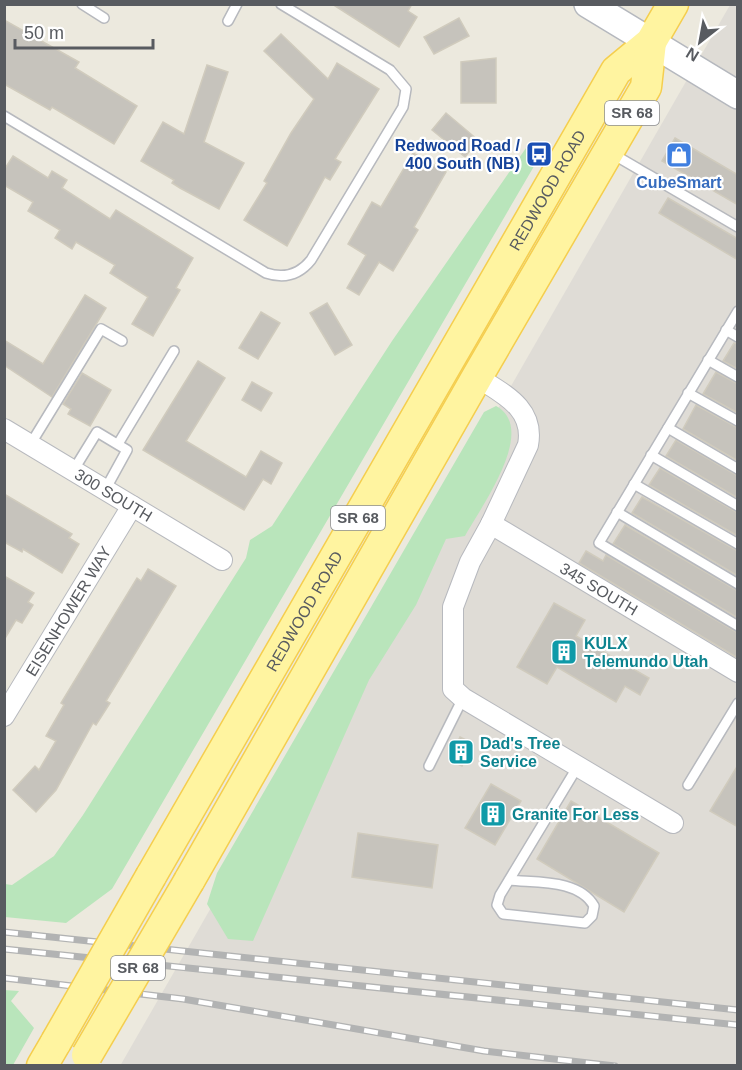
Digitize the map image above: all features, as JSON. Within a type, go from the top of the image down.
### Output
[{"type":"main road","name":"REDWOOD ROAD","points":[[49,1054],[616,70],[651,42],[673,4]]},
{"type":"main road","name":"REDWOOD ROAD","points":[[84,1060],[646,87],[651,42]]},
{"type":"street","points":[[588,4],[738,94]]},
{"type":"street","points":[[477,376],[524,411],[530,434],[528,445],[491,524],[470,562],[453,607],[453,689],[463,698],[673,823]]},
{"type":"street","name":"300 SOUTH","points":[[4,429],[222,560]]},
{"type":"street","name":"EISENHOWER WAY","points":[[4,716],[132,506]]},
{"type":"street","name":"345 SOUTH","points":[[491,524],[738,672]]},
{"type":"lane","points":[[82,4],[104,18]]},
{"type":"lane","points":[[228,21],[237,4]]},
{"type":"lane","points":[[4,116],[266,273],[291,275],[306,267],[311,260],[403,107],[406,89],[390,70],[281,4]]},
{"type":"lane","points":[[609,152],[738,227]]},
{"type":"lane","points":[[738,311],[599,543],[738,626]]},
{"type":"lane","points":[[30,445],[101,328],[122,341]]},
{"type":"lane","points":[[726,330],[738,337]]},
{"type":"lane","points":[[118,444],[174,351]]},
{"type":"lane","points":[[708,360],[738,377]]},
{"type":"lane","points":[[688,393],[738,421]]},
{"type":"lane","points":[[668,428],[738,469]]},
{"type":"lane","points":[[73,471],[97,432],[118,444],[127,450],[105,490]]},
{"type":"lane","points":[[651,455],[738,506]]},
{"type":"lane","points":[[634,484],[738,544]]},
{"type":"lane","points":[[617,512],[738,584]]},
{"type":"lane","points":[[429,766],[463,698]]},
{"type":"lane","points":[[688,784],[738,703]]},
{"type":"lane","points":[[509,880],[574,888],[589,897],[594,906],[592,916],[585,923],[504,914],[497,905],[509,880],[578,766]]},
{"type":"shaded area","points":[[730,5],[737,5],[737,1065],[120,1066]]},
{"type":"green space","points":[[526,148],[540,156],[112,889],[66,923],[5,917],[5,884],[12,885],[54,856],[83,815],[246,558],[250,540],[272,526],[392,341]]},
{"type":"green space","points":[[496,406],[508,417],[511,432],[509,450],[493,489],[465,536],[446,539],[416,605],[369,680],[253,941],[228,939],[207,904],[217,873],[484,412]]},
{"type":"green space","points":[[4,990],[19,991],[11,1001],[34,1028],[13,1065],[5,1065]]},
{"type":"building","points":[[332,4],[412,4],[408,11],[417,17],[399,47]]},
{"type":"building","points":[[459,18],[469,36],[434,54],[424,37]]},
{"type":"building","points":[[4,20],[79,62],[75,68],[137,106],[114,144],[52,107],[50,110],[4,84]]},
{"type":"building","points":[[281,34],[328,79],[337,63],[379,89],[335,159],[341,162],[330,180],[325,177],[287,246],[244,220],[267,183],[264,181],[291,133],[314,99],[264,51]]},
{"type":"building","points":[[496,58],[496,103],[461,103],[461,62]]},
{"type":"building","points":[[207,65],[228,72],[204,142],[244,163],[219,209],[180,188],[172,183],[174,180],[141,161],[163,122],[184,134]]},
{"type":"building","points":[[446,113],[478,140],[465,157],[432,130]]},
{"type":"building","points":[[675,138],[738,175],[738,205],[662,161]]},
{"type":"building","points":[[413,153],[446,172],[414,227],[418,230],[393,271],[379,262],[359,295],[347,288],[366,255],[348,244],[372,202],[381,207]]},
{"type":"building","points":[[13,156],[48,178],[52,171],[67,180],[62,188],[110,219],[116,210],[193,258],[176,288],[180,290],[153,336],[132,324],[148,297],[110,273],[115,265],[76,242],[72,249],[55,238],[60,230],[28,211],[33,202],[4,185],[4,170]]},
{"type":"building","points":[[668,198],[738,239],[738,260],[659,213]]},
{"type":"building","points":[[85,295],[106,308],[52,397],[4,365],[4,340],[43,364]]},
{"type":"building","points":[[327,303],[352,345],[335,355],[310,313]]},
{"type":"building","points":[[261,312],[280,323],[258,359],[239,348]]},
{"type":"building","points":[[734,343],[738,344],[738,369],[723,361]]},
{"type":"building","points":[[198,361],[225,378],[186,441],[246,477],[261,451],[282,463],[271,484],[263,479],[244,510],[143,450]]},
{"type":"building","points":[[716,372],[738,384],[738,413],[703,394]]},
{"type":"building","points":[[82,373],[111,390],[90,426],[68,414],[71,409],[63,404]]},
{"type":"building","points":[[252,382],[272,393],[261,411],[242,400]]},
{"type":"building","points":[[696,405],[738,428],[738,461],[683,429]]},
{"type":"building","points":[[676,440],[738,476],[738,498],[666,456]]},
{"type":"building","points":[[660,468],[738,513],[738,536],[649,485]]},
{"type":"building","points":[[4,494],[72,534],[69,538],[79,544],[62,573],[23,549],[22,552],[4,542]]},
{"type":"building","points":[[642,497],[738,551],[738,576],[632,513]]},
{"type":"building","points":[[625,525],[738,591],[738,618],[613,544]]},
{"type":"building","points":[[586,551],[603,561],[606,555],[738,633],[738,658],[579,563]]},
{"type":"building","points":[[148,569],[176,586],[106,701],[110,703],[96,725],[93,723],[56,790],[36,812],[13,790],[35,766],[39,770],[56,741],[46,736],[64,705],[61,703],[137,578],[141,581]]},
{"type":"building","points":[[4,576],[34,593],[28,602],[33,605],[22,623],[16,620],[4,640]]},
{"type":"building","name":"KULX Telemundo Utah","points":[[554,603],[585,620],[576,636],[649,678],[640,695],[625,686],[616,702],[557,667],[547,684],[517,667]]},
{"type":"building","name":"Dad's Tree Service","points":[[460,737],[472,743],[462,766],[449,760]]},
{"type":"building","points":[[738,765],[738,827],[710,811]]},
{"type":"building","name":"Granite For Less","points":[[491,784],[521,801],[495,845],[465,828]]},
{"type":"building","points":[[571,801],[659,853],[624,912],[537,859]]},
{"type":"building","points":[[358,833],[438,845],[432,888],[352,877]]},
{"type":"railway","points":[[4,932],[738,1010]]},
{"type":"railway","points":[[4,949],[738,1025]]},
{"type":"railway","points":[[4,978],[183,999],[484,1051],[615,1066]]},
{"type":"place","name":"Redwood Road / 400 South (NB)","points":[[539,154]]},
{"type":"place","name":"CubeSmart","points":[[679,155]]},
{"type":"place","name":"KULX Telemundo Utah","points":[[564,652]]},
{"type":"place","name":"Dad's Tree Service","points":[[461,752]]},
{"type":"place","name":"Granite For Less","points":[[493,814]]}]
